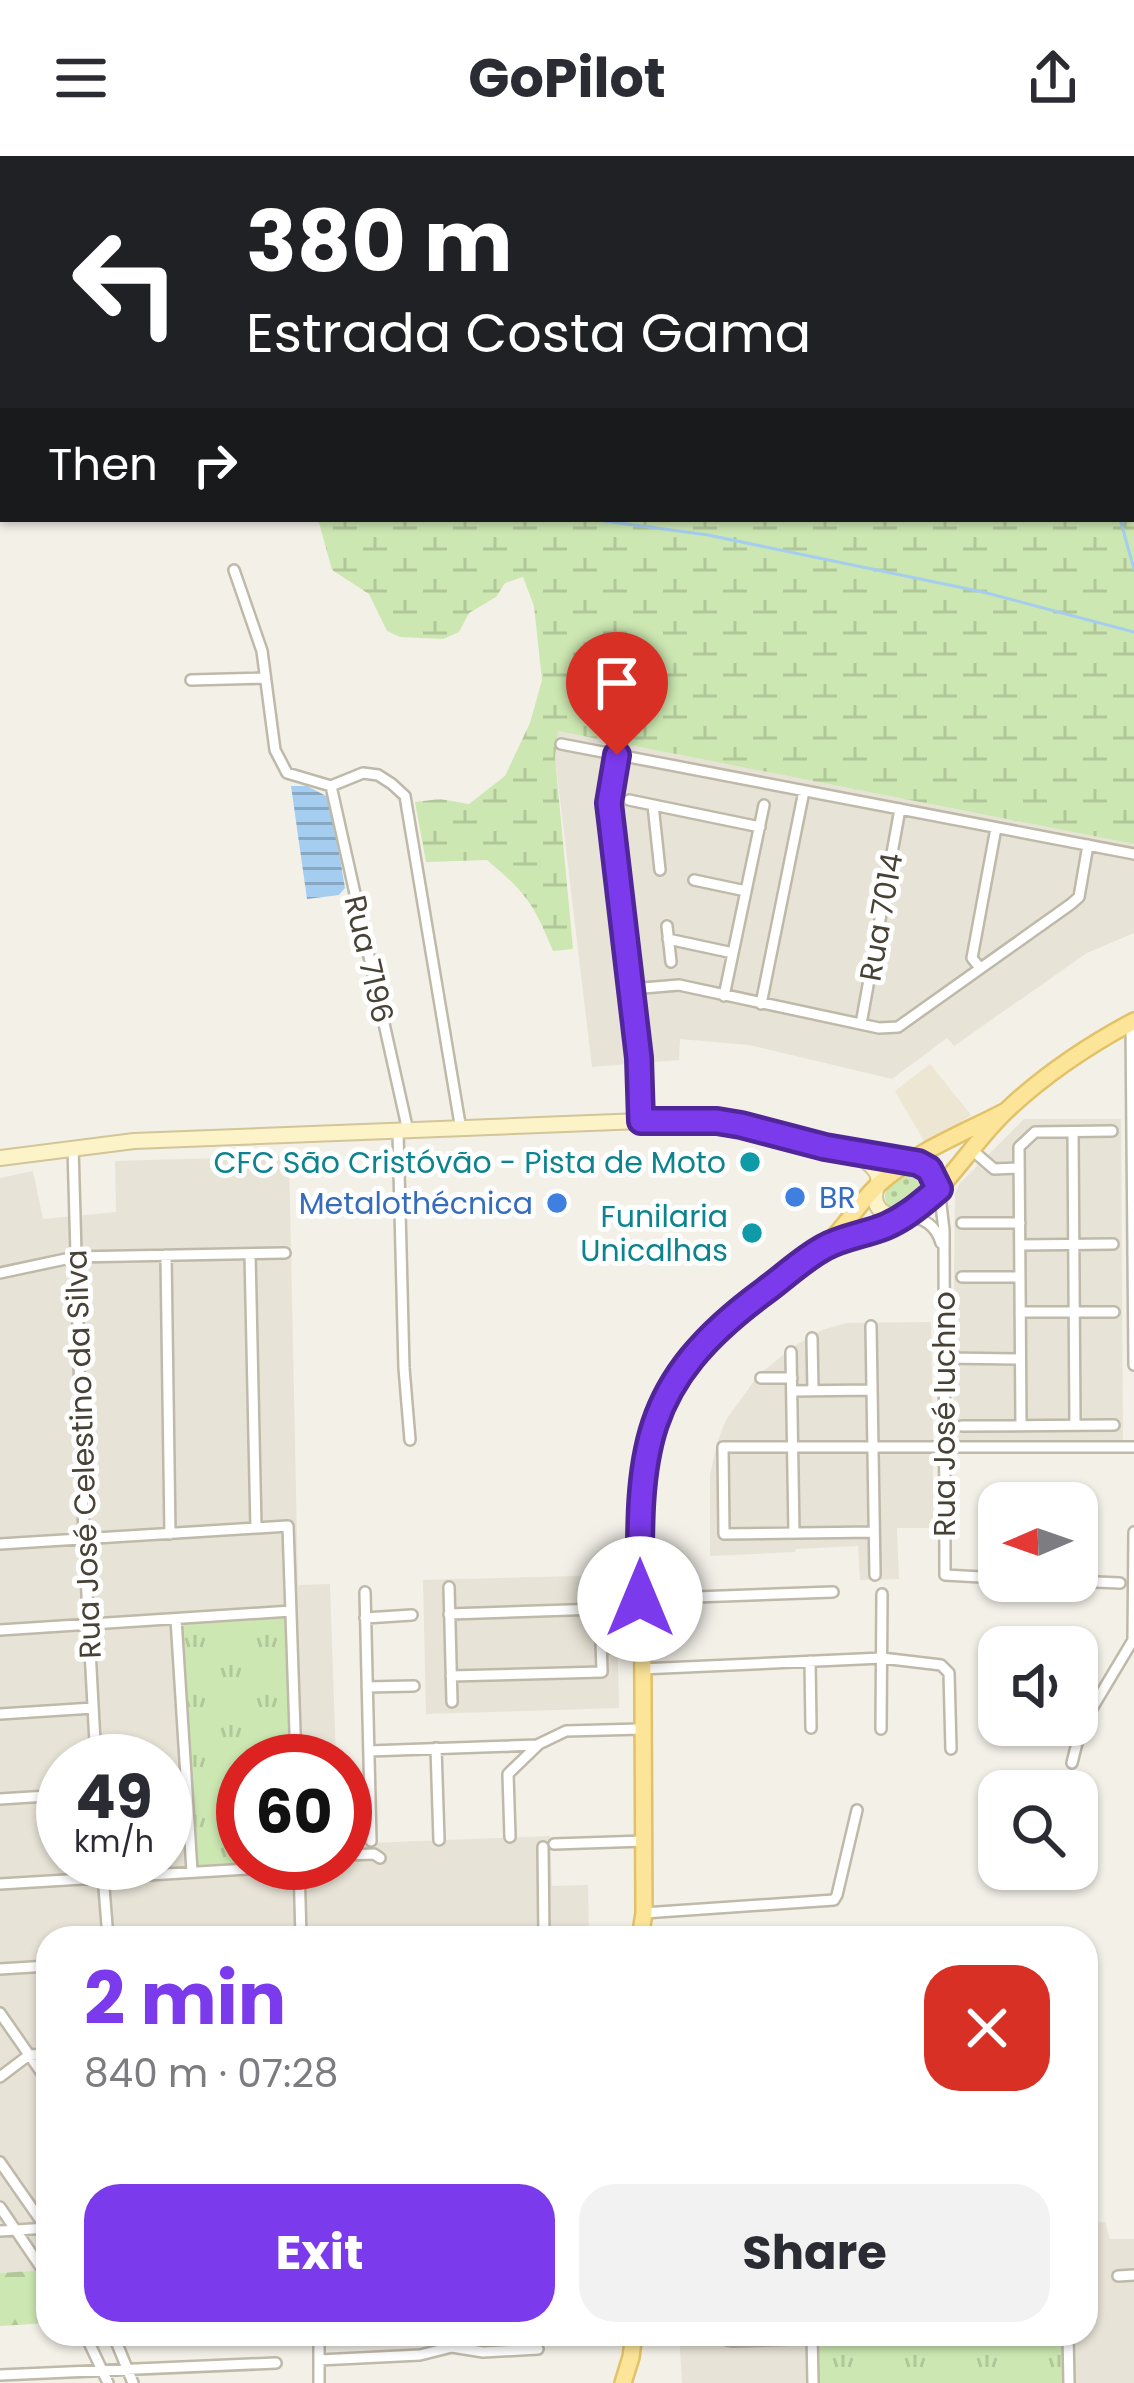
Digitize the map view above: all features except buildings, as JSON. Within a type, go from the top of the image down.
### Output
[{"type":"main road","points":[[825,1246],[906,1216],[939,1189],[1006,1111],[1059,1068],[1132,1021]]},
{"type":"main road","points":[[644,1926],[642,1483],[646,1451],[661,1405],[705,1341],[734,1313],[825,1246],[878,1185],[910,1161],[1006,1111]]},
{"type":"main road","points":[[0,1158],[134,1141],[717,1121],[856,1154],[910,1161],[929,1169],[939,1189]]},
{"type":"main road","points":[[856,1154],[875,1171],[880,1210],[892,1217],[906,1216]]},
{"type":"main road","points":[[633,2346],[634,2383]]},
{"type":"main road","points":[[623,2383],[632,2357]]},
{"type":"street","points":[[235,570],[257,634],[280,764],[297,778],[331,786],[363,773],[378,775],[405,796],[461,1130]]},
{"type":"street","points":[[191,680],[266,678]]},
{"type":"street","points":[[561,744],[1134,854]]},
{"type":"street","points":[[617,755],[609,803],[639,1058],[641,1121]]},
{"type":"street","name":"Rua 7196","points":[[331,786],[403,1132],[404,1368],[410,1440]]},
{"type":"street","points":[[761,1004],[804,791]]},
{"type":"street","points":[[629,800],[760,827]]},
{"type":"street","points":[[652,805],[660,870]]},
{"type":"street","points":[[724,996],[764,805]]},
{"type":"street","name":"Rua 7014","points":[[862,1024],[900,809]]},
{"type":"street","points":[[980,968],[972,958],[996,828]]},
{"type":"street","points":[[631,989],[679,985],[879,1028],[898,1027],[1079,897],[1088,845]]},
{"type":"street","points":[[694,880],[746,891]]},
{"type":"street","points":[[667,926],[671,962]]},
{"type":"street","points":[[668,939],[733,953]]},
{"type":"street","points":[[1132,1021],[1134,1365]]},
{"type":"street","points":[[1021,1425],[1019,1147],[1035,1132],[1112,1131]]},
{"type":"street","points":[[1073,1132],[1076,1425]]},
{"type":"street","name":"Rua José Celestino da Silva","points":[[73,1148],[94,1734]]},
{"type":"street","points":[[972,1150],[994,1169],[1019,1168]]},
{"type":"street","name":"Rua José Iuchno","points":[[939,1189],[943,1209],[945,1575],[978,1577]]},
{"type":"street","name":"Rua José Iuchno","points":[[906,1216],[928,1222],[940,1238],[943,1253]]},
{"type":"street","points":[[962,1223],[1019,1222]]},
{"type":"street","points":[[1020,1245],[1113,1244]]},
{"type":"street","points":[[0,1273],[75,1257],[285,1253]]},
{"type":"street","points":[[250,1254],[256,1528]]},
{"type":"street","points":[[166,1255],[170,1534]]},
{"type":"street","points":[[962,1277],[1020,1276]]},
{"type":"street","points":[[1020,1312],[1114,1312]]},
{"type":"street","points":[[872,1326],[875,1575]]},
{"type":"street","points":[[812,1338],[812,1390]]},
{"type":"street","points":[[791,1352],[794,1533]]},
{"type":"street","points":[[945,1358],[1020,1358]]},
{"type":"street","points":[[760,1378],[792,1378]]},
{"type":"street","points":[[792,1391],[872,1390]]},
{"type":"street","points":[[962,1426],[1114,1425]]},
{"type":"street","points":[[874,1532],[724,1534],[723,1447],[1134,1447]]},
{"type":"street","points":[[0,1544],[289,1526],[295,1734]]},
{"type":"street","points":[[1072,1763],[1081,1727],[1133,1640],[1134,1532]]},
{"type":"street","points":[[1098,1582],[1120,1583]]},
{"type":"street","points":[[449,1587],[452,1702]]},
{"type":"street","points":[[364,1592],[368,1734]]},
{"type":"street","points":[[640,1599],[833,1592]]},
{"type":"street","points":[[881,1729],[882,1594]]},
{"type":"street","points":[[449,1614],[600,1609],[602,1672],[451,1676]]},
{"type":"street","points":[[0,1630],[291,1611]]},
{"type":"street","points":[[365,1618],[412,1615]]},
{"type":"street","points":[[176,1619],[183,1734]]},
{"type":"street","points":[[601,1648],[640,1646]]},
{"type":"street","points":[[641,1670],[882,1658],[946,1667],[950,1749]]},
{"type":"street","points":[[810,1661],[812,1728]]},
{"type":"street","points":[[367,1687],[414,1686]]},
{"type":"street","points":[[0,1714],[93,1708]]},
{"type":"street","points":[[510,1837],[508,1774],[538,1744],[566,1731],[641,1729]]},
{"type":"street","points":[[372,1751],[538,1744]]},
{"type":"street","points":[[436,1748],[439,1840]]},
{"type":"street","points":[[0,1799],[36,1797]]},
{"type":"street","points":[[644,1913],[834,1900],[856,1810]]},
{"type":"street","points":[[544,1926],[548,1845],[644,1841]]},
{"type":"street","points":[[372,1854],[380,1858]]},
{"type":"street","points":[[0,1884],[36,1882]]},
{"type":"street","points":[[104,1890],[106,1926]]},
{"type":"street","points":[[300,1890],[301,1926]]},
{"type":"street","points":[[0,1969],[36,1967]]},
{"type":"street","points":[[0,2013],[36,2065]]},
{"type":"street","points":[[0,2077],[36,2055]]},
{"type":"street","points":[[0,2162],[36,2213]]},
{"type":"street","points":[[0,2207],[36,2260]]},
{"type":"street","points":[[0,2230],[36,2229]]},
{"type":"street","points":[[1118,2276],[1134,2275]]},
{"type":"street","points":[[92,2346],[108,2383]]},
{"type":"street","points":[[118,2346],[133,2383]]},
{"type":"street","points":[[319,2346],[319,2383]]},
{"type":"street","points":[[812,2346],[813,2383]]},
{"type":"street","points":[[1068,2346],[1070,2383]]},
{"type":"street","points":[[319,2360],[420,2354],[452,2347],[483,2352],[538,2349]]},
{"type":"street","points":[[0,2375],[276,2363]]},
{"type":"shaded area","points":[[558,731],[1134,844],[1134,933],[1087,953],[954,1046],[947,1038],[892,1079],[749,1045],[680,1039],[679,1060],[592,1067],[555,757]]},
{"type":"shaded area","points":[[930,1064],[971,1115],[927,1146],[895,1091]]},
{"type":"shaded area","points":[[1024,1119],[1121,1119],[1123,1441],[955,1443],[953,1366],[966,1365],[966,1354],[953,1354],[955,1193]]},
{"type":"shaded area","points":[[289,1156],[298,1585],[330,1584],[335,1734],[216,1734],[216,1890],[372,1890],[372,1843],[550,1836],[552,1886],[588,1885],[589,1926],[36,1926],[36,2271],[0,2273],[0,1178],[33,1171],[43,1219],[116,1212],[115,1161]]},
{"type":"shaded area","points":[[931,1322],[933,1441],[929,1441],[928,1452],[933,1453],[933,1528],[897,1528],[899,1579],[860,1580],[858,1546],[710,1556],[710,1475],[717,1443],[726,1420],[759,1374],[822,1330],[847,1323]]},
{"type":"shaded area","points":[[616,1575],[619,1708],[426,1714],[423,1580]]},
{"type":"shaded area","points":[[1098,2222],[1105,2222],[1110,2239],[1134,2239],[1134,2383],[682,2383],[680,2346],[1098,2346]]},
{"type":"green space","points":[[319,522],[1134,522],[1134,844],[558,731],[555,757],[573,949],[553,951],[528,900],[487,860],[426,862],[415,802],[440,799],[469,804],[505,776],[530,723],[542,680],[534,606],[523,577],[505,583],[496,597],[469,613],[459,632],[443,639],[400,637],[387,631],[369,594],[332,570]]},
{"type":"green space","points":[[916,1170],[925,1177],[919,1194],[903,1206],[890,1208],[887,1189]]},
{"type":"green space","points":[[286,1618],[289,1734],[216,1734],[216,1865],[197,1866],[182,1624]]},
{"type":"green space","points":[[211,1779],[216,1779],[216,1815],[213,1815]]},
{"type":"green space","points":[[36,2271],[36,2324],[0,2326],[0,2273]]},
{"type":"green space","points":[[817,2346],[1062,2346],[1064,2383],[818,2383]]},
{"type":"water","points":[[291,786],[307,786],[330,798],[345,888],[339,895],[307,899]]},
{"type":"waterway","points":[[612,522],[708,535],[983,592],[1134,632]]},
{"type":"waterway","points":[[1121,522],[1134,569]]},
{"type":"place","name":"CFC São Cristóvão - Pista de Moto","points":[[750,1162]]},
{"type":"place","name":"BR","points":[[795,1197]]},
{"type":"place","name":"Metalothécnica","points":[[557,1203]]},
{"type":"place","name":"Funilaria Unicalhas","points":[[752,1233]]},
{"type":"route","points":[[617,755],[609,803],[639,1058],[641,1121],[717,1121],[856,1154],[918,1163],[929,1169],[939,1189],[906,1216],[825,1246],[734,1313],[688,1361],[661,1405],[646,1451],[640,1599]]}]
